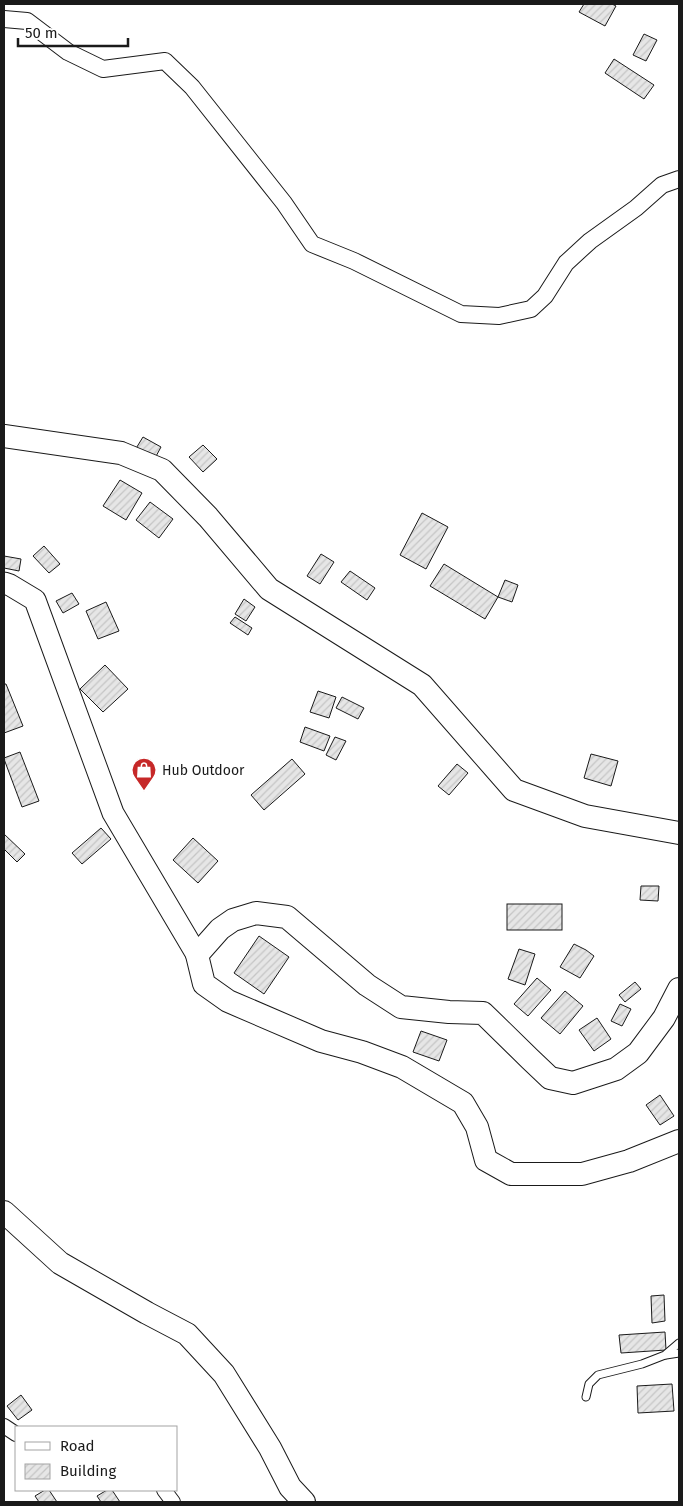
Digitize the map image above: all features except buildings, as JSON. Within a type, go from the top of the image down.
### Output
[{"type":"highway","points":[[4,436],[121,453],[162,470],[208,516],[269,589],[422,684],[514,790],[585,816],[679,833]]},
{"type":"highway","points":[[679,989],[664,1018],[638,1053],[616,1069],[573,1083],[550,1078],[483,1013],[449,1012],[402,1007],[367,985],[287,917],[256,913],[233,920],[220,929],[197,955],[204,984],[228,1001],[321,1041],[362,1052],[402,1067],[463,1103],[477,1126],[486,1160],[511,1174],[582,1174],[628,1161],[679,1141]]},
{"type":"highway","points":[[4,1212],[60,1263],[187,1334],[224,1374],[270,1448],[290,1487],[304,1502]]},
{"type":"main road","points":[[4,583],[10,584],[35,600],[113,813],[197,955]]},
{"type":"street","points":[[4,19],[26,21],[68,52],[103,69],[165,61],[192,87],[284,203],[312,244],[354,262],[461,314],[499,316],[531,309],[545,296],[566,263],[590,241],[636,208],[662,185],[679,178]]},
{"type":"street","points":[[4,1426],[15,1433]]},
{"type":"street","points":[[165,1491],[173,1502]]},
{"type":"lane","points":[[665,1355],[679,1343]]},
{"type":"lane","points":[[586,1397],[589,1384],[598,1375],[642,1364],[665,1355],[679,1353]]},
{"type":"place","name":"Hub Outdoor","points":[[144,791]]}]
